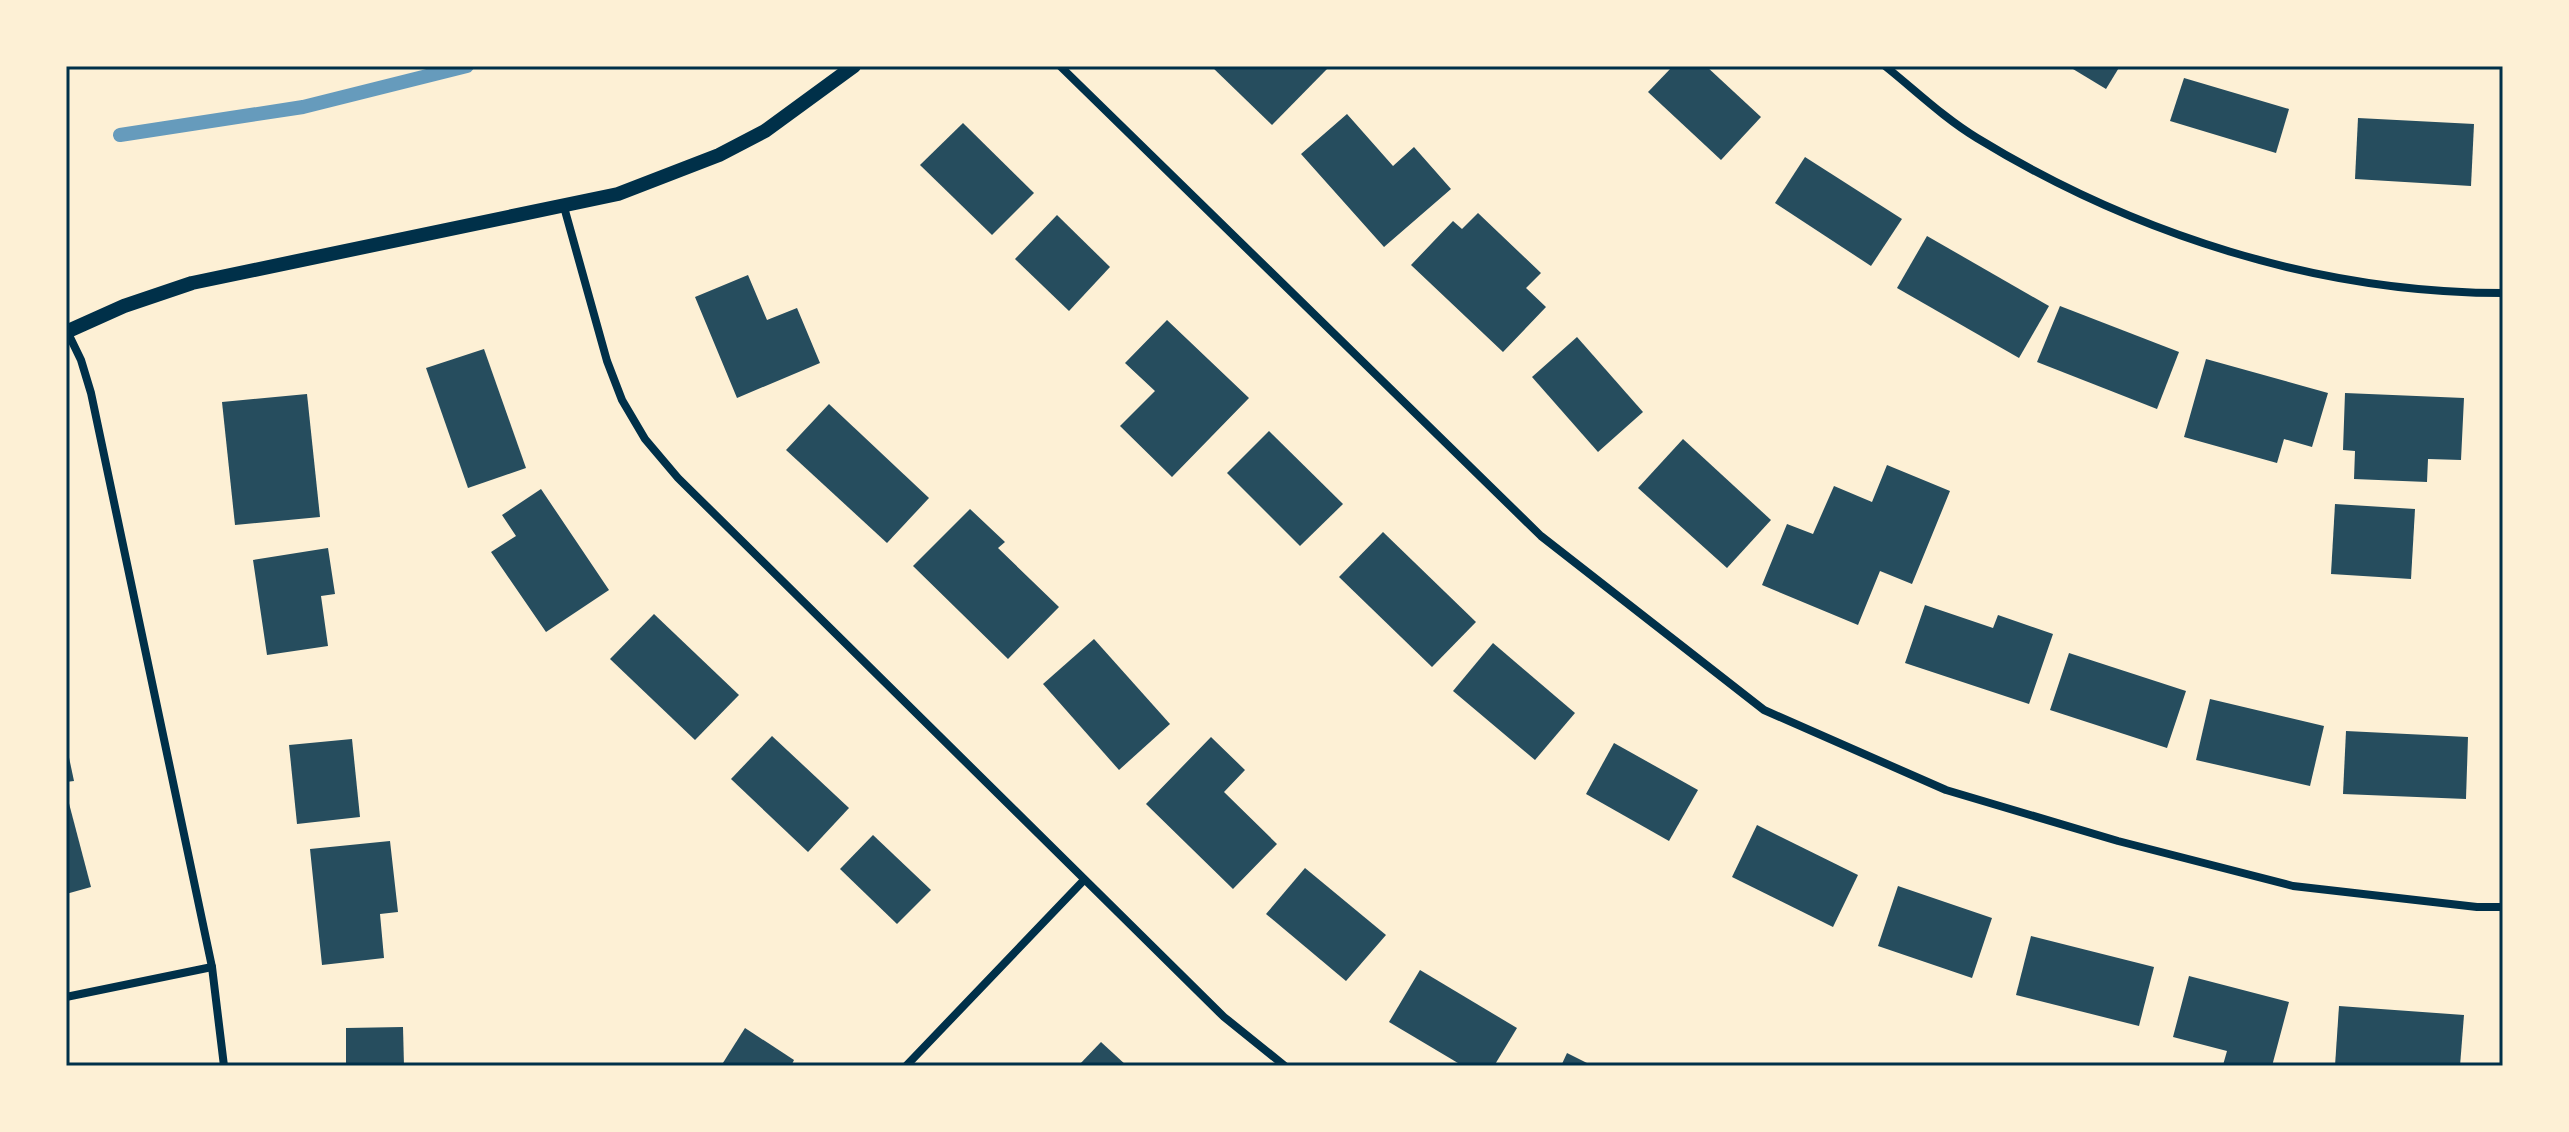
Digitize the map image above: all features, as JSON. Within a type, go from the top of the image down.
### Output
[{"type":"street","points":[[224,1066],[212,967],[91,393],[81,360],[67,331],[124,306],[192,283],[618,194],[719,155],[765,131],[854,66]]},
{"type":"street","points":[[1060,66],[1541,536],[1764,710],[1946,790],[2118,841],[2293,886],[2477,907],[2503,907]]},
{"type":"street","points":[[1885,66],[1974,136],[2054,180],[2118,211],[2228,253],[2344,280],[2451,293],[2503,293]]},
{"type":"street","points":[[564,207],[607,361],[622,400],[645,439],[678,478],[1084,880],[1224,1017],[1285,1066]]},
{"type":"street","points":[[906,1066],[1084,880]]},
{"type":"street","points":[[66,997],[212,967]]},
{"type":"building","points":[[1211,66],[1327,66],[1328,68],[1272,125]]},
{"type":"building","points":[[1673,66],[1706,66],[1761,117],[1721,160],[1648,92]]},
{"type":"building","points":[[2068,66],[2120,66],[2106,89]]},
{"type":"building","points":[[2184,78],[2289,109],[2276,153],[2170,121]]},
{"type":"building","points":[[1347,114],[1393,166],[1414,147],[1451,189],[1384,247],[1301,154]]},
{"type":"building","points":[[2358,118],[2474,124],[2471,186],[2355,179]]},
{"type":"building","points":[[963,123],[1034,193],[992,235],[920,165]]},
{"type":"building","points":[[1805,157],[1902,219],[1871,266],[1775,203]]},
{"type":"building","points":[[1478,213],[1541,273],[1526,288],[1546,307],[1503,352],[1411,265],[1453,221],[1462,229]]},
{"type":"building","points":[[1057,215],[1110,267],[1069,311],[1015,259]]},
{"type":"building","points":[[1927,236],[2049,306],[2019,358],[1897,288]]},
{"type":"building","points":[[748,275],[767,320],[797,308],[820,363],[737,398],[695,297]]},
{"type":"building","points":[[2060,306],[2179,352],[2157,409],[2037,362]]},
{"type":"building","points":[[1167,320],[1249,398],[1172,477],[1120,426],[1155,391],[1125,363]]},
{"type":"building","points":[[1577,337],[1643,412],[1598,452],[1532,377]]},
{"type":"building","points":[[484,349],[526,468],[468,488],[426,368]]},
{"type":"building","points":[[2206,359],[2328,393],[2312,447],[2284,439],[2277,463],[2184,437]]},
{"type":"building","points":[[2345,393],[2464,398],[2461,460],[2428,459],[2427,482],[2354,479],[2355,451],[2343,450]]},
{"type":"building","points":[[307,394],[320,517],[235,525],[222,402]]},
{"type":"building","points":[[829,404],[929,498],[887,543],[786,450]]},
{"type":"building","points":[[1269,431],[1343,504],[1300,546],[1227,473]]},
{"type":"building","points":[[1683,439],[1771,520],[1727,568],[1638,488]]},
{"type":"building","points":[[1887,465],[1950,491],[1912,584],[1880,571],[1858,625],[1762,585],[1787,524],[1813,534],[1834,486],[1872,502]]},
{"type":"building","points":[[541,489],[609,590],[546,632],[491,552],[516,536],[502,515]]},
{"type":"building","points":[[2335,504],[2415,509],[2411,579],[2331,574]]},
{"type":"building","points":[[970,509],[1005,542],[998,548],[1059,607],[1008,659],[913,566]]},
{"type":"building","points":[[1383,532],[1476,622],[1432,667],[1339,577]]},
{"type":"building","points":[[328,548],[335,594],[321,596],[328,646],[267,655],[253,560]]},
{"type":"building","points":[[1925,605],[1993,628],[1998,615],[2053,634],[2029,704],[1905,663]]},
{"type":"building","points":[[654,614],[739,695],[695,740],[610,659]]},
{"type":"building","points":[[1094,639],[1170,724],[1119,770],[1043,684]]},
{"type":"building","points":[[1493,643],[1575,713],[1535,760],[1453,691]]},
{"type":"building","points":[[2069,653],[2186,691],[2167,748],[2050,710]]},
{"type":"building","points":[[2210,699],[2324,726],[2310,786],[2196,760]]},
{"type":"building","points":[[2346,731],[2468,737],[2466,799],[2343,794]]},
{"type":"building","points":[[772,736],[849,808],[808,852],[731,779]]},
{"type":"building","points":[[1211,737],[1245,770],[1224,792],[1277,844],[1233,889],[1146,804]]},
{"type":"building","points":[[352,739],[360,817],[297,824],[289,745]]},
{"type":"building","points":[[1614,743],[1698,790],[1669,841],[1586,794]]},
{"type":"building","points":[[66,749],[74,781],[66,782]]},
{"type":"building","points":[[66,792],[91,887],[66,894]]},
{"type":"building","points":[[1757,825],[1858,875],[1833,927],[1732,877]]},
{"type":"building","points":[[873,835],[931,890],[897,924],[840,869]]},
{"type":"building","points":[[390,841],[398,912],[380,914],[384,958],[322,965],[310,849]]},
{"type":"building","points":[[1305,868],[1386,935],[1346,981],[1266,914]]},
{"type":"building","points":[[1898,886],[1992,918],[1972,978],[1878,946]]},
{"type":"building","points":[[2031,936],[2154,967],[2139,1026],[2016,995]]},
{"type":"building","points":[[1420,970],[1517,1028],[1494,1066],[1463,1066],[1389,1022]]},
{"type":"building","points":[[2189,976],[2289,1002],[2272,1066],[2223,1065],[2227,1051],[2173,1037]]},
{"type":"building","points":[[2339,1006],[2464,1015],[2460,1066],[2335,1066]]},
{"type":"building","points":[[403,1027],[404,1066],[346,1066],[346,1028]]},
{"type":"building","points":[[745,1028],[794,1060],[791,1066],[721,1066]]},
{"type":"building","points":[[1101,1042],[1127,1066],[1078,1066]]},
{"type":"building","points":[[1567,1053],[1593,1066],[1561,1066]]},
{"type":"waterway","points":[[120,135],[303,107],[467,66]]}]
